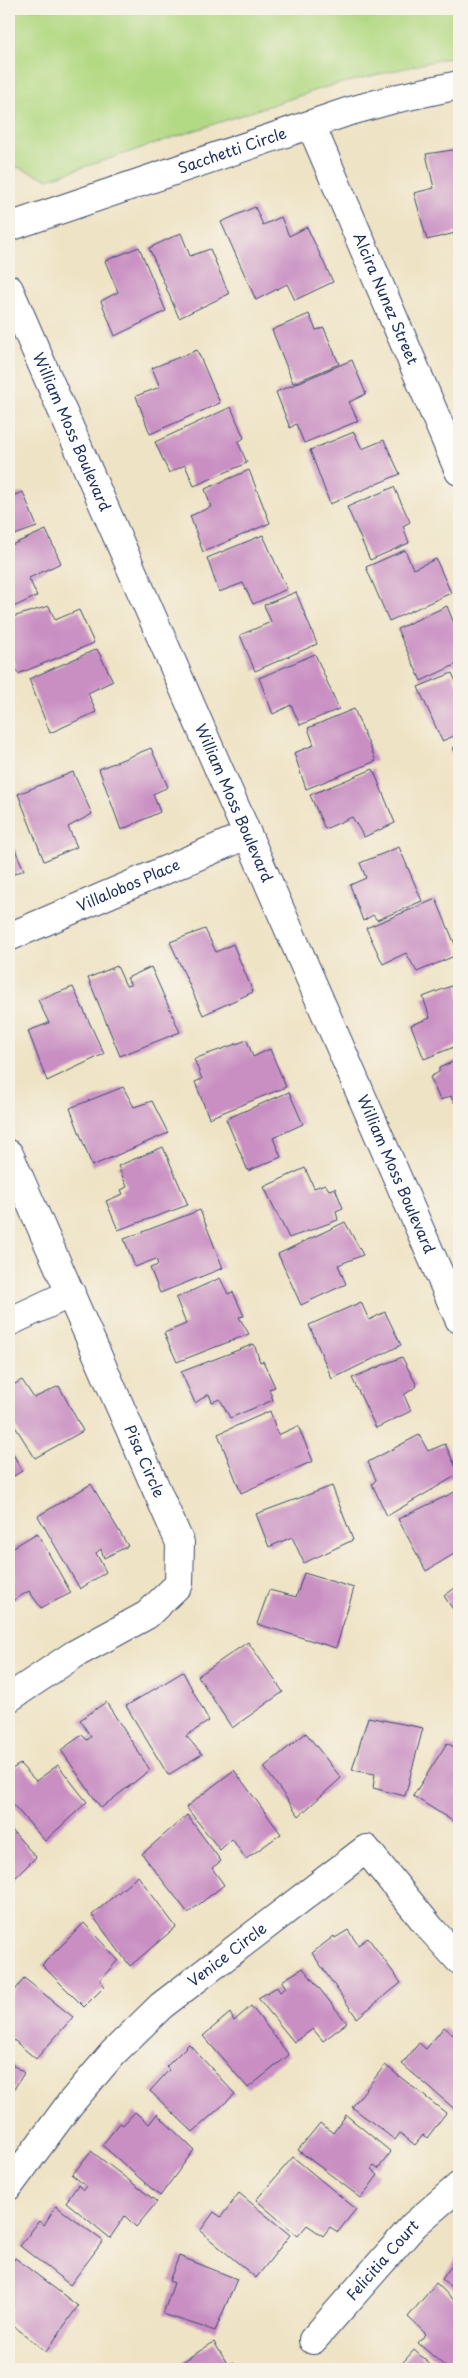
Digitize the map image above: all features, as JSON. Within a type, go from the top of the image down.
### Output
[{"type":"street","name":"Sacchetti Circle","points":[[9,227],[347,112],[394,99],[459,86]]},
{"type":"street","name":"Alcira Nunez Street","points":[[311,125],[450,425],[459,471]]},
{"type":"street","name":"William Moss Boulevard","points":[[9,289],[459,1319]]},
{"type":"street","name":"Villalobos Place","points":[[9,937],[247,835]]},
{"type":"street","name":"Pisa Circle","points":[[9,1154],[72,1293],[180,1543],[179,1584],[146,1615],[75,1654],[9,1698]]},
{"type":"street","points":[[9,1322],[72,1293]]},
{"type":"street","name":"Venice Circle","points":[[9,2186],[69,2105],[112,2053],[161,2006],[366,1849],[431,1929],[459,1960]]},
{"type":"street","name":"Felicitia Court","points":[[313,2340],[414,2225],[459,2186]]},
{"type":"green space","points":[[9,9],[459,9],[459,55],[326,87],[48,179],[9,164]]},
{"type":"building","points":[[459,149],[459,232],[427,240],[414,193],[434,188],[426,154]]},
{"type":"building","points":[[255,207],[263,225],[281,217],[289,236],[307,227],[333,282],[295,300],[287,284],[256,300],[221,222]]},
{"type":"building","points":[[181,233],[190,256],[210,249],[229,294],[179,318],[149,248]]},
{"type":"building","points":[[139,247],[166,311],[115,336],[101,301],[118,292],[105,261]]},
{"type":"building","points":[[309,314],[316,330],[324,328],[339,364],[293,383],[272,330]]},
{"type":"building","points":[[197,350],[220,403],[150,434],[136,396],[160,387],[152,368]]},
{"type":"building","points":[[352,360],[366,394],[349,402],[358,421],[304,443],[296,424],[290,428],[276,392]]},
{"type":"building","points":[[231,407],[244,438],[238,442],[247,463],[194,486],[185,465],[169,473],[155,442]]},
{"type":"building","points":[[354,432],[362,449],[384,440],[400,474],[330,504],[310,450]]},
{"type":"building","points":[[249,470],[270,523],[203,552],[190,516],[211,507],[205,489]]},
{"type":"building","points":[[394,487],[410,522],[403,526],[409,543],[370,560],[347,507]]},
{"type":"building","points":[[9,489],[12,496],[23,492],[37,527],[9,537]]},
{"type":"building","points":[[46,530],[61,563],[29,578],[37,596],[9,609],[9,546]]},
{"type":"building","points":[[263,535],[287,589],[253,604],[243,583],[219,592],[207,558]]},
{"type":"building","points":[[405,550],[413,569],[436,559],[451,593],[389,621],[366,567]]},
{"type":"building","points":[[296,592],[317,644],[255,671],[240,635],[271,622],[264,605]]},
{"type":"building","points":[[49,606],[55,620],[79,610],[94,643],[18,674],[9,649],[9,618]]},
{"type":"building","points":[[447,606],[459,636],[459,644],[454,646],[459,663],[421,681],[397,629]]},
{"type":"building","points":[[97,649],[113,681],[88,693],[96,712],[50,733],[29,679]]},
{"type":"building","points":[[315,654],[339,709],[300,725],[291,705],[273,714],[259,678]]},
{"type":"building","points":[[452,673],[459,688],[459,734],[442,741],[418,687]]},
{"type":"building","points":[[354,709],[376,761],[306,789],[294,753],[314,745],[308,728]]},
{"type":"building","points":[[459,745],[459,762],[453,748]]},
{"type":"building","points":[[151,748],[168,787],[153,794],[160,812],[121,830],[99,769]]},
{"type":"building","points":[[373,769],[395,823],[364,837],[352,817],[325,829],[310,795]]},
{"type":"building","points":[[73,772],[92,814],[68,827],[77,847],[44,861],[18,794]]},
{"type":"building","points":[[9,836],[24,870],[9,876]]},
{"type":"building","points":[[399,847],[422,901],[377,920],[373,915],[363,921],[350,885],[366,878],[360,863]]},
{"type":"building","points":[[436,899],[459,954],[417,972],[406,953],[383,964],[366,928]]},
{"type":"building","points":[[205,929],[216,952],[233,944],[253,992],[203,1015],[170,942]]},
{"type":"building","points":[[117,966],[126,986],[131,985],[127,978],[151,967],[180,1032],[120,1056],[88,978]]},
{"type":"building","points":[[459,983],[459,1045],[424,1059],[411,1025],[430,1018],[423,997]]},
{"type":"building","points":[[73,987],[104,1054],[47,1081],[28,1031],[49,1023],[38,1000]]},
{"type":"building","points":[[247,1040],[253,1057],[270,1049],[286,1087],[209,1118],[195,1082],[202,1079],[194,1059]]},
{"type":"building","points":[[459,1059],[459,1099],[453,1102],[451,1096],[440,1100],[430,1077],[439,1072],[439,1068]]},
{"type":"building","points":[[123,1087],[134,1107],[152,1101],[168,1133],[92,1166],[70,1108]]},
{"type":"building","points":[[289,1092],[303,1124],[273,1138],[281,1157],[248,1171],[226,1119]]},
{"type":"building","points":[[163,1147],[188,1205],[118,1230],[106,1201],[123,1194],[121,1190],[127,1187],[118,1166]]},
{"type":"building","points":[[305,1168],[314,1188],[325,1184],[329,1190],[335,1188],[343,1208],[336,1211],[338,1220],[289,1238],[264,1187]]},
{"type":"building","points":[[200,1210],[223,1268],[160,1293],[150,1268],[158,1265],[156,1259],[135,1267],[124,1239]]},
{"type":"building","points":[[345,1222],[363,1255],[338,1265],[346,1284],[301,1305],[278,1254]]},
{"type":"building","points":[[220,1278],[228,1294],[233,1292],[244,1316],[239,1317],[249,1334],[177,1362],[164,1333],[186,1324],[176,1298]]},
{"type":"building","points":[[361,1302],[369,1320],[385,1312],[401,1345],[332,1379],[309,1325]]},
{"type":"building","points":[[254,1344],[260,1362],[263,1361],[275,1387],[269,1389],[273,1400],[230,1418],[220,1399],[212,1402],[209,1394],[195,1403],[181,1372]]},
{"type":"building","points":[[402,1357],[417,1386],[404,1395],[411,1411],[376,1428],[352,1378]]},
{"type":"building","points":[[22,1380],[34,1398],[59,1386],[83,1431],[35,1458],[9,1417],[9,1387]]},
{"type":"building","points":[[270,1411],[278,1435],[298,1426],[313,1461],[241,1493],[218,1434]]},
{"type":"building","points":[[419,1435],[428,1451],[445,1444],[459,1474],[387,1516],[372,1484],[376,1480],[368,1462]]},
{"type":"building","points":[[9,1446],[22,1471],[9,1479]]},
{"type":"building","points":[[91,1484],[128,1546],[104,1558],[101,1549],[96,1553],[106,1572],[80,1589],[38,1516]]},
{"type":"building","points":[[332,1486],[353,1540],[304,1563],[292,1537],[269,1547],[256,1514]]},
{"type":"building","points":[[459,1490],[459,1527],[457,1528],[459,1551],[426,1571],[398,1519]]},
{"type":"building","points":[[37,1533],[71,1593],[41,1608],[29,1591],[9,1603],[9,1550]]},
{"type":"building","points":[[304,1573],[354,1588],[336,1648],[257,1624],[269,1590],[296,1597]]},
{"type":"building","points":[[459,1585],[459,1618],[444,1596]]},
{"type":"building","points":[[248,1642],[283,1692],[232,1728],[198,1676]]},
{"type":"building","points":[[183,1672],[209,1721],[186,1736],[202,1754],[168,1775],[126,1706]]},
{"type":"building","points":[[106,1702],[150,1770],[101,1808],[61,1750],[82,1735],[87,1740],[91,1737],[80,1720]]},
{"type":"building","points":[[368,1717],[423,1728],[405,1796],[373,1788],[375,1774],[352,1770]]},
{"type":"building","points":[[306,1733],[341,1778],[299,1816],[264,1767]]},
{"type":"building","points":[[447,1743],[459,1750],[459,1825],[413,1796]]},
{"type":"building","points":[[20,1764],[36,1781],[58,1765],[87,1802],[45,1841],[9,1800],[9,1771]]},
{"type":"building","points":[[234,1770],[281,1834],[246,1859],[232,1839],[220,1850],[186,1807]]},
{"type":"building","points":[[187,1815],[221,1861],[212,1868],[224,1885],[188,1913],[142,1854]]},
{"type":"building","points":[[9,1827],[36,1857],[9,1884]]},
{"type":"building","points":[[138,1876],[176,1927],[130,1966],[92,1915]]},
{"type":"building","points":[[84,1923],[118,1960],[100,1980],[104,1987],[84,2007],[42,1965]]},
{"type":"building","points":[[348,1930],[358,1945],[368,1938],[401,1983],[357,2018],[312,1953],[334,1936],[335,1938]]},
{"type":"building","points":[[303,1968],[347,2023],[323,2041],[313,2029],[294,2042],[258,1998],[277,1987],[280,1992],[286,1988],[282,1981]]},
{"type":"building","points":[[24,1978],[73,2017],[36,2059],[9,2036],[9,1999]]},
{"type":"building","points":[[251,2006],[289,2055],[248,2088],[203,2036],[230,2013],[234,2021]]},
{"type":"building","points":[[444,2027],[459,2039],[458,2112],[402,2064],[419,2043],[426,2049]]},
{"type":"building","points":[[189,2044],[235,2094],[193,2132],[150,2091],[169,2070],[166,2067]]},
{"type":"building","points":[[9,2062],[24,2073],[9,2097]]},
{"type":"building","points":[[385,2065],[446,2113],[427,2138],[423,2135],[415,2145],[400,2133],[395,2140],[352,2107]]},
{"type":"building","points":[[135,2112],[149,2124],[157,2114],[194,2150],[160,2196],[102,2145],[120,2123],[123,2125]]},
{"type":"building","points":[[346,2115],[391,2152],[378,2169],[374,2166],[371,2169],[378,2175],[361,2198],[298,2150],[320,2123],[333,2133]]},
{"type":"building","points":[[91,2151],[157,2202],[136,2227],[125,2216],[110,2238],[66,2202],[78,2185],[83,2190],[86,2186],[72,2175]]},
{"type":"building","points":[[293,2157],[356,2209],[338,2232],[330,2227],[323,2236],[307,2225],[298,2236],[256,2200]]},
{"type":"building","points":[[239,2193],[290,2235],[256,2278],[200,2231],[214,2212],[221,2217]]},
{"type":"building","points":[[56,2206],[103,2241],[70,2285],[20,2246],[39,2221],[44,2225]]},
{"type":"building","points":[[179,2256],[237,2279],[215,2331],[163,2314],[174,2283],[169,2281]]},
{"type":"building","points":[[459,2256],[459,2294],[442,2279]]},
{"type":"building","points":[[15,2258],[78,2306],[46,2352],[9,2322],[11,2309],[9,2307],[9,2267]]},
{"type":"building","points":[[436,2283],[459,2305],[459,2369],[448,2369],[418,2343],[426,2334],[408,2317]]},
{"type":"building","points":[[214,2342],[228,2365],[234,2362],[238,2369],[171,2369]]},
{"type":"building","points":[[414,2350],[435,2369],[397,2369]]}]
